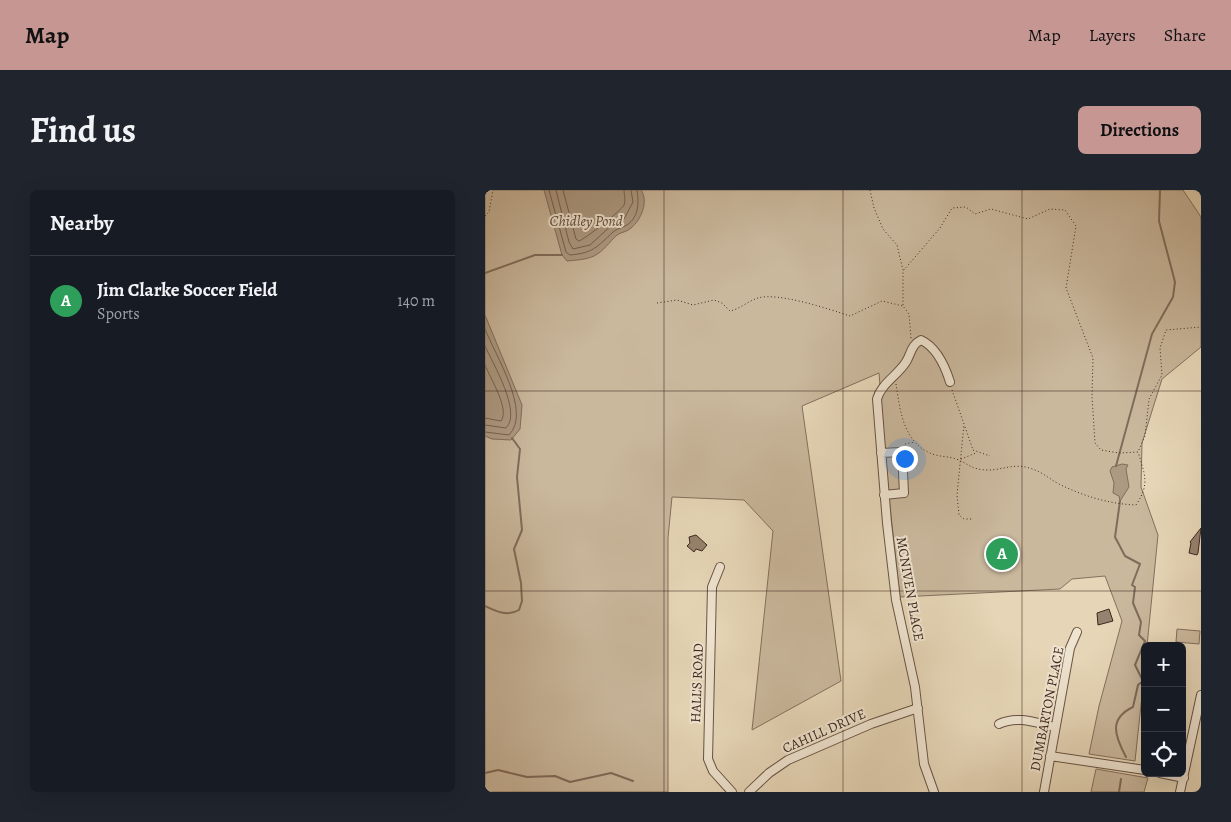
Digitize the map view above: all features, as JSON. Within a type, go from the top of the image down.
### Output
[{"type":"street","points":[[895,376],[907,361],[915,344],[921,340],[927,344],[939,359],[950,382]]},
{"type":"street","name":"MCNIVEN PLACE","points":[[895,376],[881,389],[877,400],[884,494],[896,600],[918,708],[925,764],[934,792]]},
{"type":"street","points":[[881,453],[901,452],[904,493],[884,494]]},
{"type":"street","name":"HALL'S ROAD","points":[[720,567],[712,587],[708,759],[713,771],[732,792]]},
{"type":"street","name":"DUMBARTON PLACE","points":[[1044,792],[1069,648],[1077,632]]},
{"type":"street","points":[[1180,792],[1199,719],[1201,695]]},
{"type":"street","name":"CAHILL DRIVE","points":[[749,792],[769,773],[788,760],[871,724],[918,708]]},
{"type":"street","points":[[999,724],[1013,719],[1020,719],[1055,727]]},
{"type":"street","points":[[1051,756],[1141,769]]},
{"type":"street","points":[[1179,777],[1184,778]]},
{"type":"path","points":[[485,216],[489,212],[493,190]]},
{"type":"path","points":[[870,190],[874,208],[883,229],[897,245],[903,271],[903,306],[909,314],[911,340]]},
{"type":"path","points":[[903,271],[940,228],[952,208],[966,207],[975,214],[991,209],[1028,219],[1049,209],[1065,210],[1076,226],[1066,288],[1093,358],[1092,396],[1095,443],[1101,450],[1119,453],[1138,452]]},
{"type":"path","points":[[657,303],[677,300],[693,305],[714,300],[722,303],[730,311],[758,298],[766,297],[803,302],[850,316],[882,301],[903,306]]},
{"type":"path","points":[[895,376],[901,416],[915,442],[931,454],[960,461],[969,467],[984,470],[1021,465],[1044,472],[1058,483],[1087,496],[1119,504],[1136,505],[1145,492],[1145,474],[1138,452],[1145,436],[1149,400],[1162,375],[1160,348],[1166,330],[1201,327]]},
{"type":"path","points":[[950,382],[963,424],[971,445],[977,453]]},
{"type":"path","points":[[963,424],[957,495],[959,514],[964,519],[972,519]]},
{"type":"path","points":[[901,452],[906,443],[915,442]]},
{"type":"path","points":[[960,461],[977,453],[990,456]]},
{"type":"shaded area","points":[[485,190],[1183,190],[1201,217],[1201,347],[1162,379],[1142,443],[1141,487],[1158,535],[1147,642],[1141,642],[1141,705],[1135,761],[1089,754],[1099,706],[1122,621],[1105,576],[1072,579],[1060,589],[900,597],[888,489],[879,373],[802,406],[841,681],[752,730],[773,531],[744,500],[672,497],[668,538],[668,792],[485,792]]},
{"type":"shaded area","points":[[1177,629],[1200,631],[1199,644],[1176,642]]},
{"type":"shaded area","points":[[1096,769],[1148,778],[1144,792],[1091,792]]},
{"type":"water","name":"Chidley Pond","points":[[544,190],[641,190],[644,205],[635,225],[617,235],[598,254],[584,259],[567,261],[562,255]]},
{"type":"water","points":[[485,315],[522,405],[520,429],[511,440],[492,439],[485,436]]},
{"type":"water","points":[[1122,464],[1128,465],[1126,469],[1129,487],[1120,501],[1119,496],[1113,493],[1114,483],[1110,471],[1112,467]]},
{"type":"building","points":[[1201,528],[1198,553],[1197,555],[1189,553],[1190,542]]},
{"type":"building","points":[[696,535],[707,545],[702,551],[696,549],[694,552],[687,546],[690,543],[689,537]]},
{"type":"building","points":[[1109,609],[1113,621],[1098,625],[1097,613]]},
{"type":"waterway","points":[[1116,466],[1152,334],[1173,297],[1175,282],[1159,221],[1160,190]]},
{"type":"waterway","points":[[485,273],[535,255],[562,255]]},
{"type":"waterway","points":[[485,606],[493,610],[510,613],[519,610],[522,601],[521,583],[514,549],[522,530],[517,477],[520,449],[512,438]]},
{"type":"waterway","points":[[1120,501],[1115,537],[1125,556],[1140,564],[1132,585],[1135,587],[1133,603],[1141,622],[1139,635],[1145,641],[1135,665],[1143,681],[1138,685],[1133,707],[1120,717],[1116,729],[1119,742],[1126,757]]},
{"type":"waterway","points":[[485,773],[498,770],[527,777],[555,776],[570,782],[611,773],[633,781]]},
{"type":"waterway","points":[[1119,792],[1121,779]]},
{"type":"place","name":"Jim Clarke Soccer Field","points":[[1002,554]]}]
